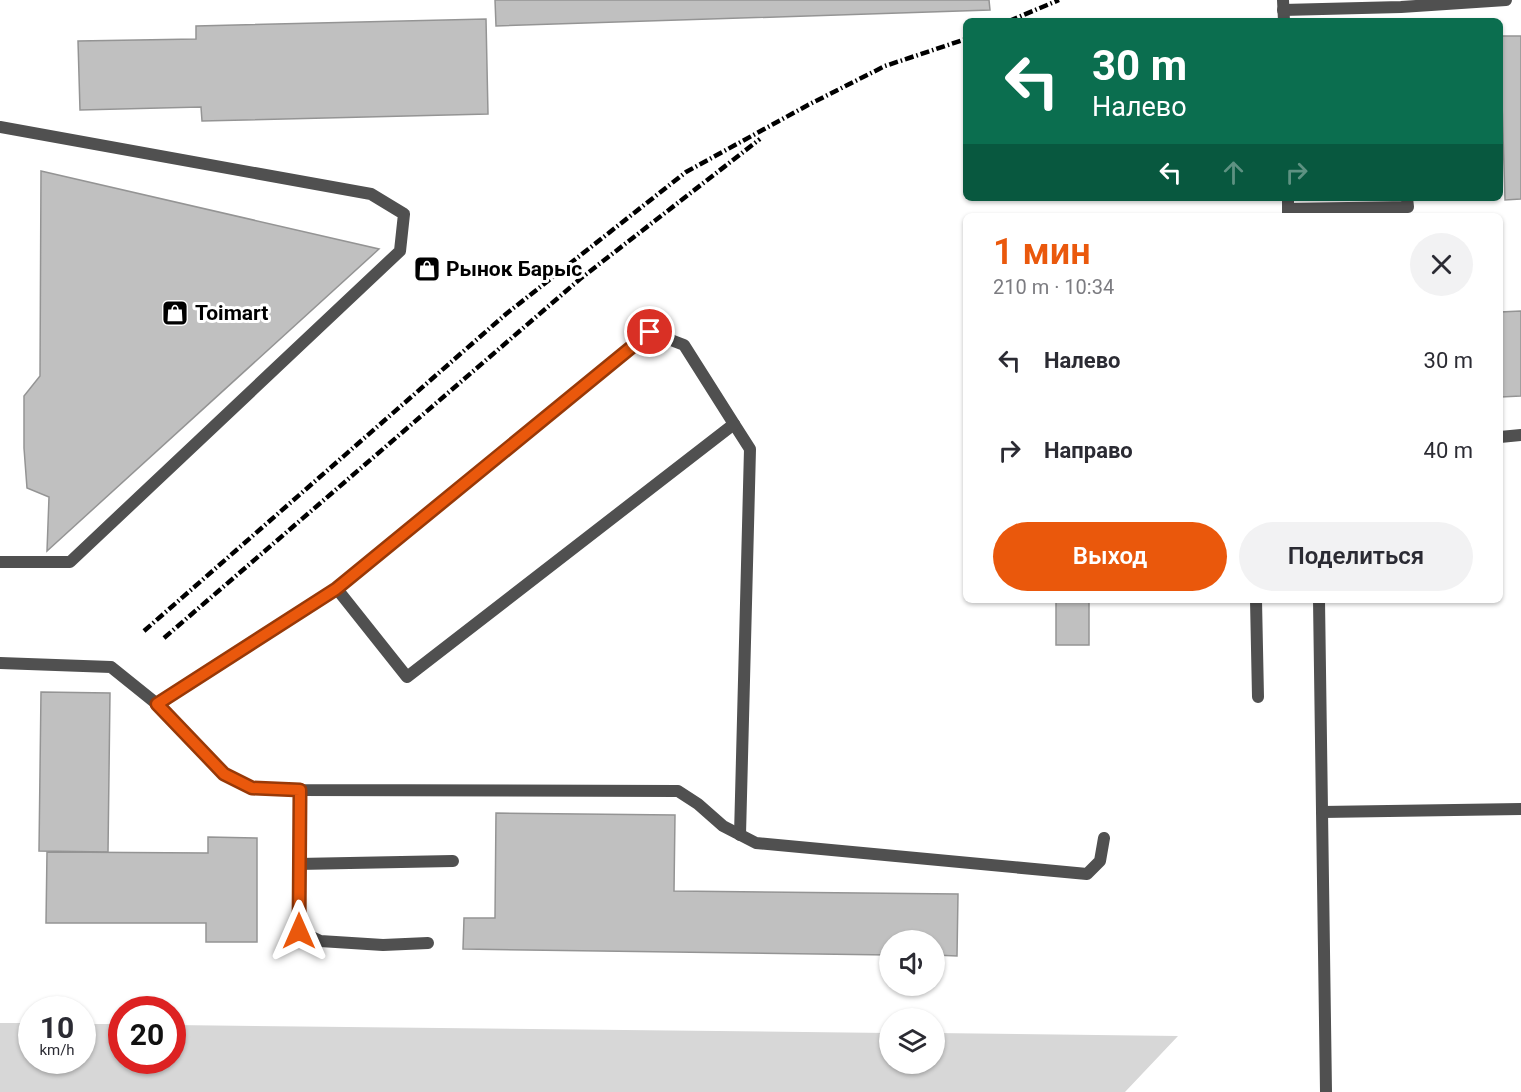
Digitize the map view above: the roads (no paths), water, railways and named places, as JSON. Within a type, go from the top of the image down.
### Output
[{"type":"lane","points":[[1283,10],[1401,7],[1506,0]]},
{"type":"lane","points":[[1401,7],[1401,18]]},
{"type":"lane","points":[[0,127],[371,194],[404,214],[400,251],[70,562],[0,562]]},
{"type":"lane","points":[[1288,208],[1408,207],[1407,201]]},
{"type":"lane","points":[[157,704],[336,589],[650,332],[684,345],[750,449],[740,835]]},
{"type":"lane","points":[[336,589],[407,677],[734,424]]},
{"type":"lane","points":[[1503,437],[1521,435]]},
{"type":"lane","points":[[1256,603],[1258,698]]},
{"type":"lane","points":[[1319,603],[1326,1092]]},
{"type":"lane","points":[[0,663],[111,667],[157,704],[224,774],[252,788],[678,791],[698,804],[723,826],[756,843],[1087,873],[1100,861],[1104,838]]},
{"type":"lane","points":[[300,790],[299,931],[320,941],[383,945],[428,943]]},
{"type":"lane","points":[[1322,812],[1521,809]]},
{"type":"lane","points":[[298,864],[453,861]]},
{"type":"railway","points":[[1016,18],[1059,0]]},
{"type":"railway","points":[[144,631],[506,314],[686,172],[885,66],[963,40]]},
{"type":"railway","points":[[164,638],[580,279],[760,139]]},
{"type":"place","name":"Рынок Барыс","points":[[427,269]]},
{"type":"place","name":"Toimart","points":[[175,313]]}]
